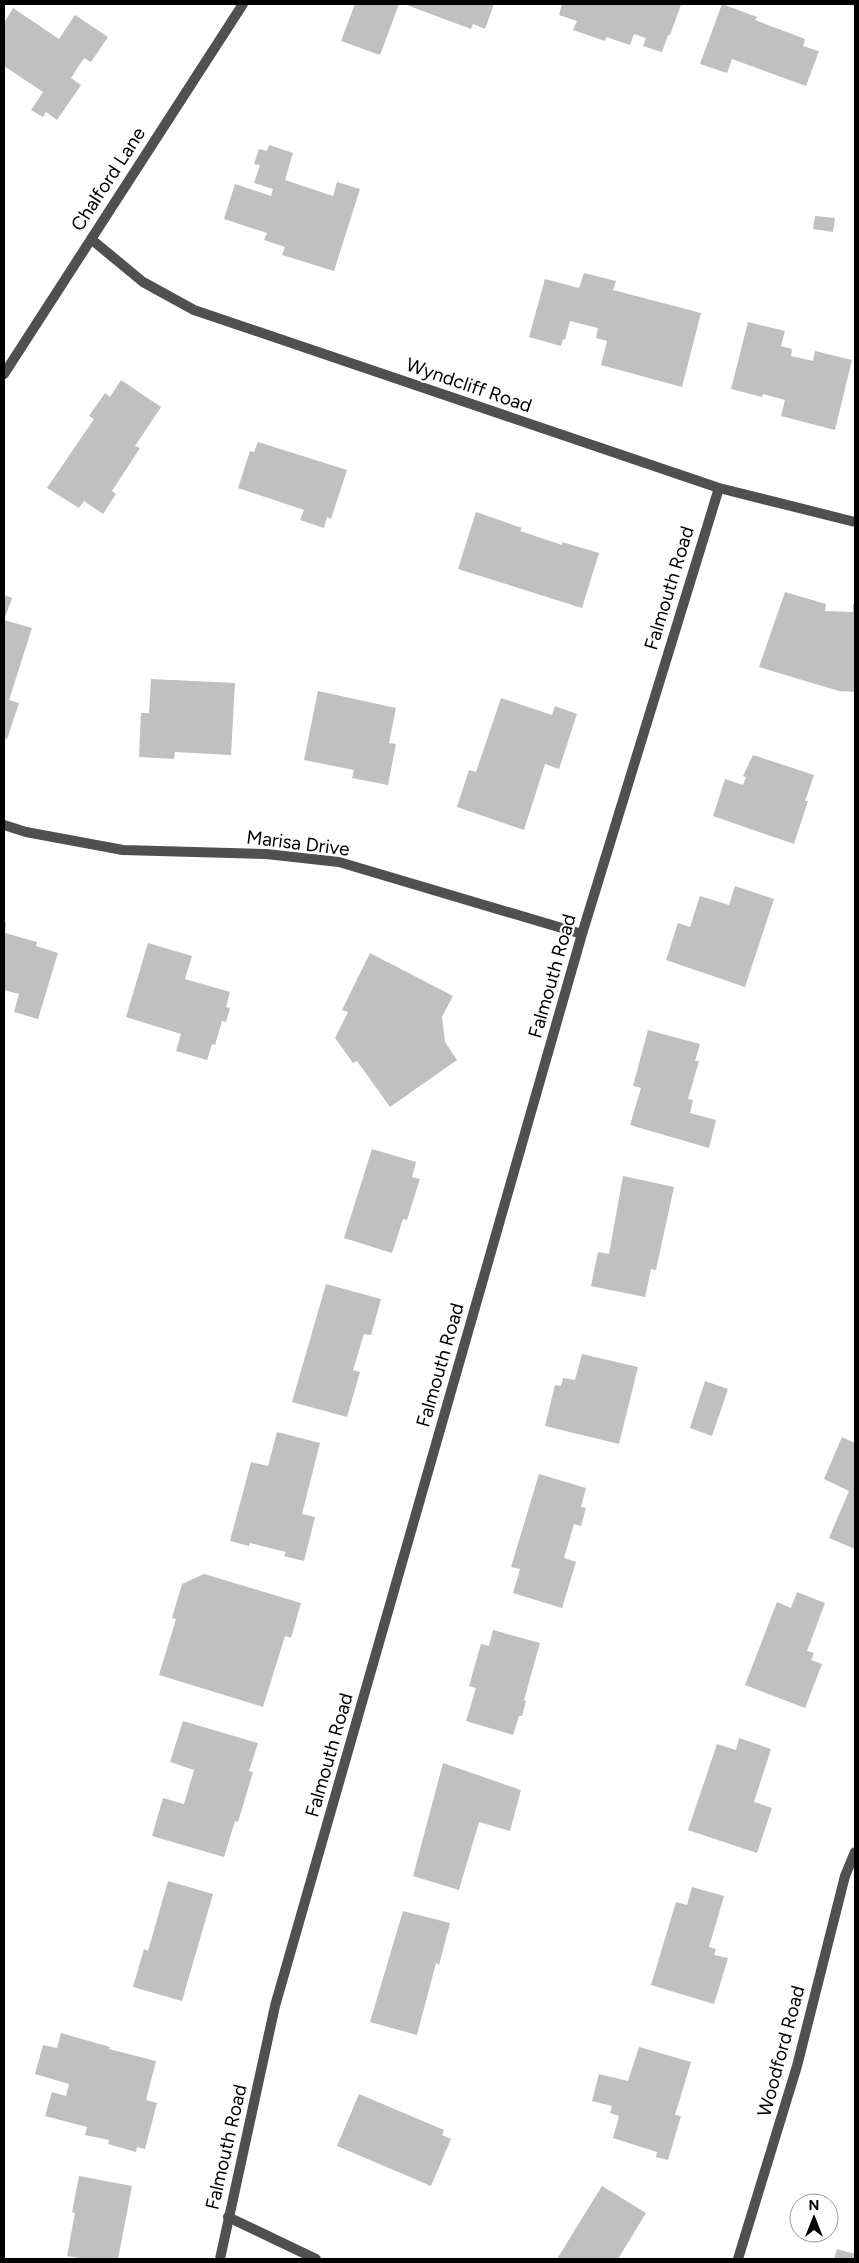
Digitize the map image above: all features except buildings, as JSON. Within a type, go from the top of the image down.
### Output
[{"type":"street","name":"Chalford Lane","points":[[4,374],[243,4]]},
{"type":"street","name":"Wyndcliff Road","points":[[91,239],[144,282],[194,310],[719,488],[855,522]]},
{"type":"street","name":"Falmouth Road","points":[[220,2259],[276,2006],[582,934],[719,488]]},
{"type":"street","name":"Marisa Drive","points":[[4,825],[26,832],[124,850],[266,854],[339,862],[582,934]]},
{"type":"street","name":"Woodford Road","points":[[738,2259],[797,2066],[846,1876],[855,1852]]},
{"type":"street","points":[[228,2217],[316,2259]]}]
